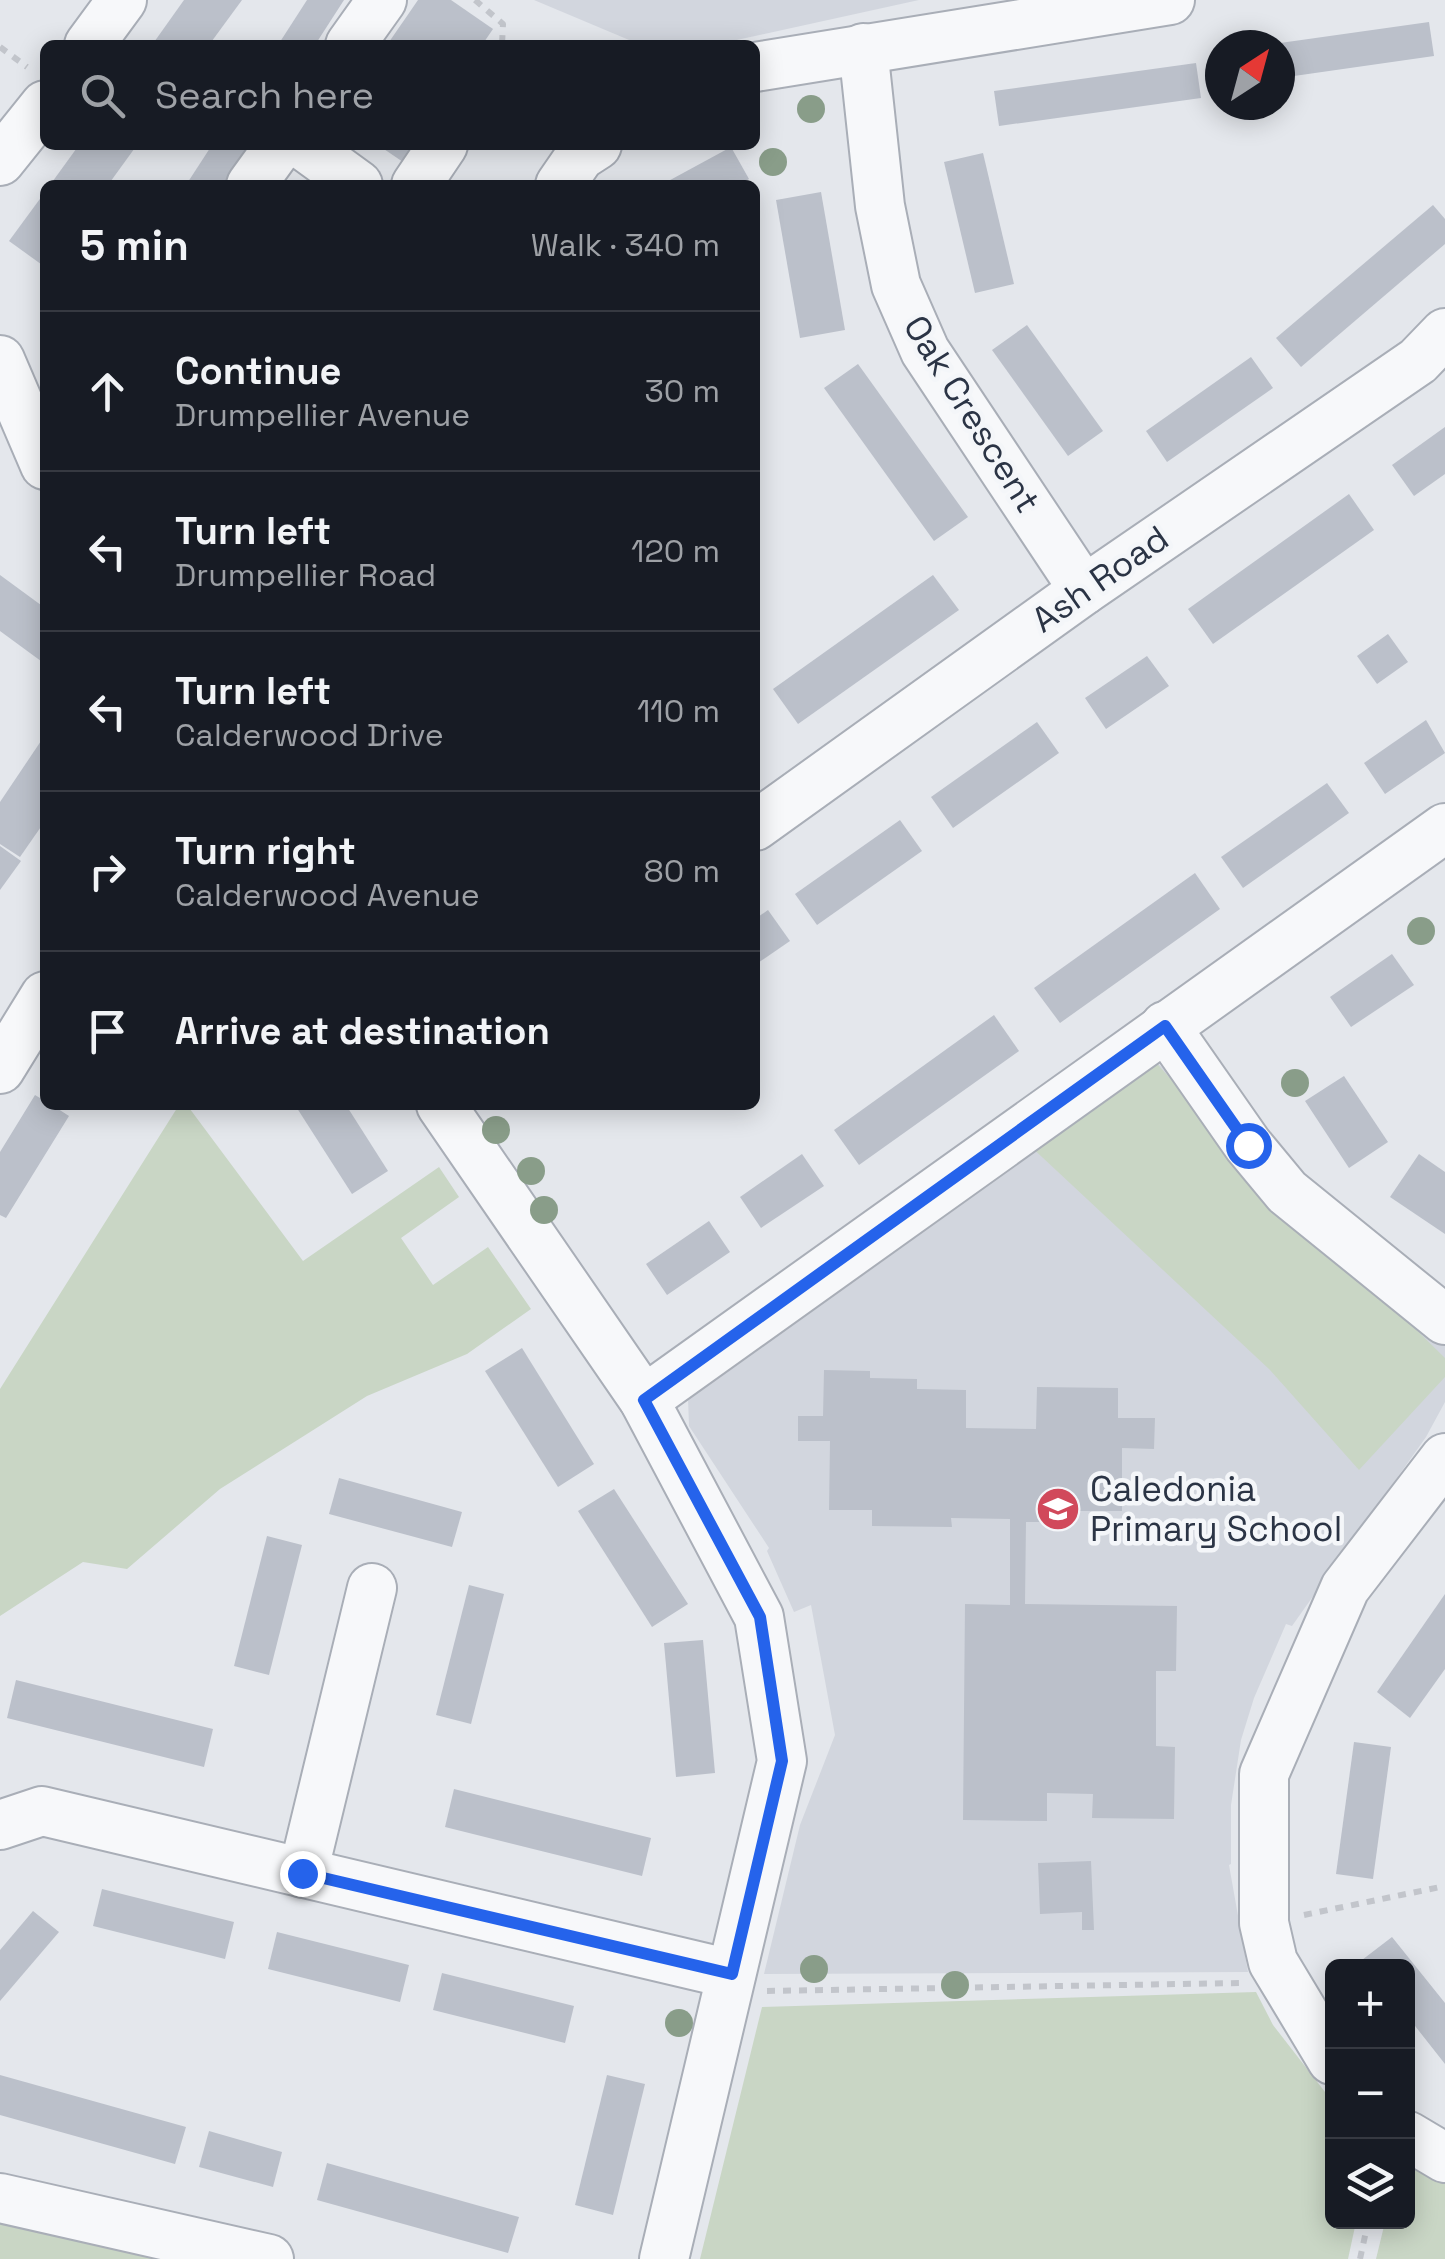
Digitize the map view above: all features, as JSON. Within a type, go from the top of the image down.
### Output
[{"type":"street","points":[[93,40],[122,0]]},
{"type":"street","points":[[354,40],[382,0]]},
{"type":"street","points":[[760,66],[1170,0]]},
{"type":"street","name":"Oak Crescent","points":[[863,48],[880,206],[896,285],[924,351],[1084,590]]},
{"type":"street","points":[[0,162],[38,87]]},
{"type":"street","points":[[255,180],[276,150]]},
{"type":"street","points":[[309,150],[351,180]]},
{"type":"street","points":[[419,180],[440,150]]},
{"type":"street","points":[[563,180],[580,156],[589,150]]},
{"type":"street","name":"Ash Road","points":[[760,822],[1084,590],[1418,361],[1445,333]]},
{"type":"street","points":[[0,360],[40,453]]},
{"type":"street","points":[[644,1400],[1445,828]]},
{"type":"street","points":[[0,1068],[40,1004]]},
{"type":"street","points":[[1165,1026],[1248,1145],[1287,1192],[1445,1320]]},
{"type":"street","points":[[446,1110],[644,1400],[760,1617],[782,1761],[747,1982],[664,2259]]},
{"type":"street","points":[[1325,2049],[1273,1962],[1264,1923],[1264,1774],[1344,1588],[1445,1458]]},
{"type":"street","points":[[302,1873],[372,1588]]},
{"type":"street","points":[[0,1825],[42,1811],[747,1982]]},
{"type":"street","points":[[1413,2139],[1445,2158]]},
{"type":"street","points":[[0,2198],[269,2259]]},
{"type":"path","points":[[475,0],[503,24],[502,40]]},
{"type":"path","points":[[0,47],[38,87]]},
{"type":"path","points":[[1264,1923],[1445,1886]]},
{"type":"path","points":[[747,1982],[1286,1983]]},
{"type":"path","points":[[1360,2259],[1366,2229]]},
{"type":"shaded area","points":[[534,0],[919,0],[737,40],[629,40]]},
{"type":"shaded area","name":"Caledonia Primary School","points":[[1151,1057],[1248,1145],[1316,1251],[1445,1346],[1445,1402],[1426,1437],[1292,1626],[1286,1624],[1254,1698],[1241,1740],[1231,1805],[1229,1865],[1248,1972],[764,1974],[800,1825],[835,1735],[811,1605],[794,1612],[769,1548],[689,1426],[688,1398]]},
{"type":"green space","points":[[1151,1057],[1338,1266],[1388,1302],[1445,1358],[1445,1377],[1359,1470],[1269,1369],[1027,1143]]},
{"type":"green space","points":[[176,1110],[191,1110],[303,1261],[439,1167],[459,1197],[401,1238],[433,1285],[488,1247],[531,1309],[467,1354],[367,1396],[220,1489],[127,1569],[83,1562],[0,1616],[0,1389]]},
{"type":"green space","points":[[1256,1992],[1273,2025],[1325,2092],[1325,2229],[1354,2229],[1348,2259],[700,2259],[762,2007]]},
{"type":"green space","points":[[1415,2161],[1445,2178],[1445,2259],[1376,2259],[1383,2229],[1415,2229]]},
{"type":"green space","points":[[0,2213],[179,2259],[0,2259]]},
{"type":"building","points":[[184,0],[242,0],[213,40],[156,40]]},
{"type":"building","points":[[307,0],[344,0],[318,40],[281,40]]},
{"type":"building","points":[[418,0],[451,0],[493,29],[485,40],[390,40]]},
{"type":"building","points":[[1429,22],[1434,56],[1295,76],[1295,41]]},
{"type":"building","points":[[1196,63],[1201,98],[999,126],[994,91]]},
{"type":"building","points":[[75,150],[133,150],[112,180],[54,180]]},
{"type":"building","points":[[209,150],[247,150],[227,180],[189,180]]},
{"type":"building","points":[[385,150],[411,150],[403,162]]},
{"type":"building","points":[[725,150],[733,150],[749,179],[747,180],[670,180]]},
{"type":"building","points":[[983,153],[1014,284],[975,293],[944,162]]},
{"type":"building","points":[[821,192],[845,330],[800,338],[776,200]]},
{"type":"building","points":[[40,199],[40,263],[9,241]]},
{"type":"building","points":[[1433,205],[1445,219],[1445,244],[1301,367],[1276,338]]},
{"type":"building","points":[[1027,325],[1103,431],[1068,456],[992,350]]},
{"type":"building","points":[[1251,357],[1273,388],[1167,462],[1146,431]]},
{"type":"building","points":[[858,364],[968,517],[934,541],[824,388]]},
{"type":"building","points":[[1445,427],[1445,474],[1414,496],[1392,465]]},
{"type":"building","points":[[1349,494],[1374,530],[1213,644],[1188,609]]},
{"type":"building","points":[[0,575],[40,604],[40,660],[0,631]]},
{"type":"building","points":[[933,575],[959,610],[798,724],[773,689]]},
{"type":"building","points":[[1388,634],[1408,662],[1377,684],[1357,656]]},
{"type":"building","points":[[1147,656],[1169,686],[1106,729],[1085,698]]},
{"type":"building","points":[[1426,720],[1445,753],[1385,794],[1364,763]]},
{"type":"building","points":[[1037,722],[1059,753],[953,828],[931,797]]},
{"type":"building","points":[[40,742],[40,828],[20,857],[0,844],[0,802]]},
{"type":"building","points":[[1327,783],[1349,813],[1243,888],[1221,857]]},
{"type":"building","points":[[900,820],[922,851],[817,925],[795,894]]},
{"type":"building","points":[[0,846],[21,861],[0,890]]},
{"type":"building","points":[[1195,873],[1220,909],[1060,1023],[1034,988]]},
{"type":"building","points":[[768,910],[790,941],[760,962],[760,916]]},
{"type":"building","points":[[1392,954],[1414,985],[1351,1027],[1330,997]]},
{"type":"building","points":[[994,1015],[1019,1051],[859,1165],[834,1130]]},
{"type":"building","points":[[1344,1076],[1388,1142],[1349,1168],[1305,1101]]},
{"type":"building","points":[[35,1095],[40,1098],[40,1110],[60,1110],[69,1116],[6,1218],[0,1215],[0,1152]]},
{"type":"building","points":[[298,1110],[349,1110],[388,1171],[352,1194]]},
{"type":"building","points":[[802,1154],[824,1186],[761,1228],[740,1197]]},
{"type":"building","points":[[1419,1154],[1445,1172],[1445,1234],[1390,1197]]},
{"type":"building","points":[[709,1221],[730,1252],[667,1295],[646,1264]]},
{"type":"building","points":[[522,1348],[594,1464],[558,1487],[485,1371]]},
{"type":"building","points":[[824,1370],[870,1371],[870,1378],[917,1379],[917,1389],[966,1390],[966,1428],[1036,1429],[1037,1387],[1118,1388],[1118,1418],[1155,1418],[1154,1449],[1122,1448],[1122,1511],[1074,1511],[1074,1522],[1026,1522],[1025,1604],[1177,1606],[1176,1671],[1156,1671],[1156,1746],[1175,1747],[1174,1819],[1092,1818],[1093,1794],[1047,1793],[1047,1821],[963,1820],[965,1604],[1010,1605],[1010,1519],[951,1518],[952,1527],[872,1526],[872,1510],[829,1510],[830,1441],[798,1441],[798,1416],[823,1416]]},
{"type":"building","points":[[339,1478],[462,1512],[452,1547],[329,1514]]},
{"type":"building","points":[[614,1489],[688,1604],[652,1627],[578,1511]]},
{"type":"building","points":[[267,1536],[302,1545],[269,1675],[234,1666]]},
{"type":"building","points":[[469,1585],[504,1594],[471,1724],[436,1715]]},
{"type":"building","points":[[1445,1594],[1445,1669],[1410,1718],[1377,1692]]},
{"type":"building","points":[[703,1640],[715,1773],[676,1777],[664,1643]]},
{"type":"building","points":[[16,1680],[213,1729],[204,1767],[7,1718]]},
{"type":"building","points":[[1354,1742],[1391,1747],[1373,1879],[1336,1874]]},
{"type":"building","points":[[454,1789],[651,1838],[642,1876],[445,1827]]},
{"type":"building","points":[[1091,1861],[1094,1930],[1082,1930],[1082,1912],[1040,1914],[1038,1863]]},
{"type":"building","points":[[102,1889],[234,1922],[225,1959],[93,1926]]},
{"type":"building","points":[[33,1911],[59,1932],[0,2001],[0,1950]]},
{"type":"building","points":[[277,1932],[409,1965],[400,2002],[268,1969]]},
{"type":"building","points":[[1392,1937],[1410,1959],[1363,1959]]},
{"type":"building","points":[[1415,1966],[1445,2003],[1445,2064],[1415,2026]]},
{"type":"building","points":[[442,1973],[574,2006],[565,2043],[433,2010]]},
{"type":"building","points":[[0,2075],[186,2127],[175,2164],[0,2115]]},
{"type":"building","points":[[607,2075],[645,2084],[613,2215],[575,2205]]},
{"type":"building","points":[[209,2131],[282,2152],[273,2187],[199,2167]]},
{"type":"building","points":[[327,2163],[519,2217],[508,2253],[317,2200]]},
{"type":"place","name":"Caledonia Primary School","points":[[1058,1509]]},
{"type":"route","points":[[302,1873],[732,1974],[782,1761],[760,1617],[644,1400],[1165,1026],[1248,1145]]}]
